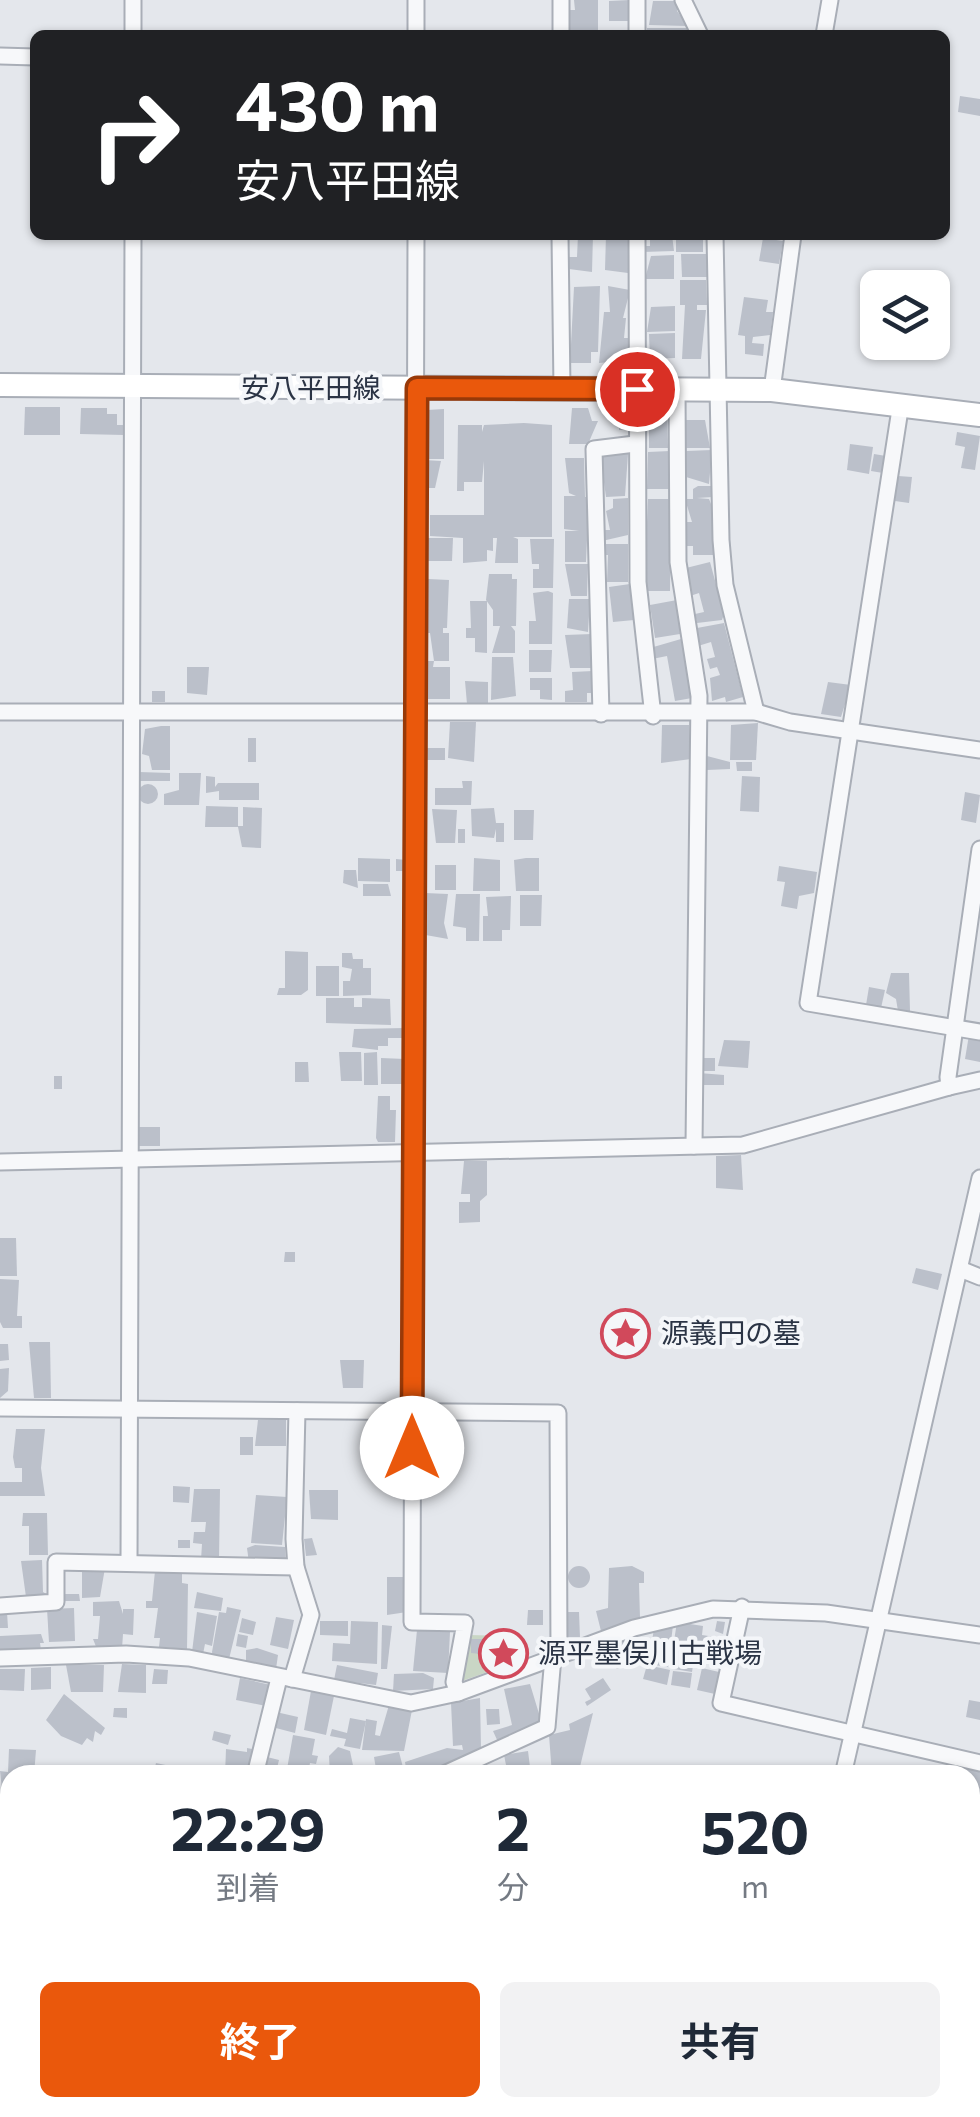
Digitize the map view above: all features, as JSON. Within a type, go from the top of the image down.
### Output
[{"type":"main road","name":"安八平田線","points":[[0,385],[772,390],[980,415]]},
{"type":"street","points":[[133,0],[133,30]]},
{"type":"street","points":[[416,0],[416,30]]},
{"type":"street","points":[[561,30],[562,0]]},
{"type":"street","points":[[637,0],[637,30]]},
{"type":"street","points":[[683,0],[698,30]]},
{"type":"street","points":[[825,30],[830,0]]},
{"type":"street","points":[[0,56],[30,57]]},
{"type":"street","points":[[129,1563],[133,240]]},
{"type":"street","points":[[416,240],[412,1622],[465,1623],[454,1682],[458,1693]]},
{"type":"street","points":[[560,240],[562,389]]},
{"type":"street","points":[[636,240],[638,582],[653,716]]},
{"type":"street","points":[[715,240],[725,585],[756,712]]},
{"type":"street","points":[[772,390],[792,240]]},
{"type":"street","points":[[676,389],[678,562],[699,714],[694,1146]]},
{"type":"street","points":[[902,403],[808,1003],[980,1032]]},
{"type":"street","points":[[602,714],[594,450],[635,444]]},
{"type":"street","points":[[0,712],[653,716],[756,712],[980,750]]},
{"type":"street","points":[[949,1087],[980,850]]},
{"type":"street","points":[[0,1162],[760,1142],[980,1080]]},
{"type":"street","points":[[846,1765],[980,1178]]},
{"type":"street","points":[[960,1269],[980,1276]]},
{"type":"street","points":[[0,1408],[130,1406],[412,1414],[558,1413],[556,1655],[546,1727],[464,1765]]},
{"type":"street","points":[[258,1765],[285,1679],[311,1615],[296,1567],[297,1411]]},
{"type":"street","points":[[0,1606],[56,1602],[56,1562],[296,1567]]},
{"type":"street","points":[[742,1607],[722,1703],[980,1762]]},
{"type":"street","points":[[0,1658],[126,1654],[190,1658],[411,1702],[458,1693],[674,1616],[742,1607],[980,1634]]},
{"type":"green space","points":[[469,1635],[509,1636],[510,1664],[462,1681]]},
{"type":"building","points":[[574,0],[598,0],[598,30],[570,30],[569,10],[575,10]]},
{"type":"building","points":[[630,0],[630,21],[609,21],[609,1]]},
{"type":"building","points":[[653,1],[677,1],[677,11],[688,26],[649,25]]},
{"type":"building","points":[[689,28],[690,30],[647,30]]},
{"type":"building","points":[[960,96],[980,99],[980,116],[958,112]]},
{"type":"building","points":[[578,240],[593,240],[592,272],[569,269],[569,257],[577,257]]},
{"type":"building","points":[[606,240],[628,240],[628,273],[605,270]]},
{"type":"building","points":[[650,240],[673,240],[674,251],[643,252],[643,246],[650,246]]},
{"type":"building","points":[[676,240],[703,240],[703,252],[676,252]]},
{"type":"building","points":[[763,240],[783,241],[779,264],[759,261]]},
{"type":"building","points":[[681,254],[707,254],[707,277],[682,277]]},
{"type":"building","points":[[674,255],[674,279],[645,279],[651,256]]},
{"type":"building","points":[[680,280],[706,280],[707,305],[697,305],[697,310],[706,310],[701,359],[682,359],[685,305],[680,305]]},
{"type":"building","points":[[600,286],[598,352],[591,352],[591,363],[570,363],[574,287]]},
{"type":"building","points":[[608,286],[630,290],[623,318],[624,338],[631,338],[631,360],[599,363],[604,312],[610,312]]},
{"type":"building","points":[[744,297],[768,300],[766,312],[773,312],[770,335],[753,337],[752,343],[764,344],[763,356],[745,354],[745,336],[738,335]]},
{"type":"building","points":[[675,306],[675,331],[647,332],[651,307]]},
{"type":"building","points":[[675,333],[675,358],[650,359],[649,334]]},
{"type":"building","points":[[25,407],[60,407],[60,435],[24,435]]},
{"type":"building","points":[[81,408],[107,408],[107,414],[117,414],[117,425],[124,425],[124,435],[80,434]]},
{"type":"building","points":[[572,408],[588,408],[592,421],[598,421],[588,444],[569,444]]},
{"type":"building","points":[[444,409],[444,459],[423,459],[423,415],[427,410]]},
{"type":"building","points":[[649,411],[667,411],[668,448],[649,448]]},
{"type":"building","points":[[619,414],[626,414],[626,430],[619,430]]},
{"type":"building","points":[[686,420],[705,420],[710,448],[685,448]]},
{"type":"building","points":[[458,425],[482,425],[482,432],[484,425],[552,425],[552,537],[513,537],[518,539],[518,563],[495,563],[497,538],[493,538],[493,551],[487,550],[487,561],[463,563],[463,538],[430,536],[430,515],[484,515],[484,461],[482,482],[464,482],[464,491],[457,491]]},
{"type":"building","points":[[957,432],[980,436],[975,470],[961,468],[965,447],[955,445]]},
{"type":"building","points":[[850,444],[873,447],[869,474],[847,470]]},
{"type":"building","points":[[712,450],[709,484],[686,477],[686,451]]},
{"type":"building","points":[[670,451],[669,489],[647,489],[648,452]]},
{"type":"building","points":[[600,454],[628,454],[625,496],[606,497]]},
{"type":"building","points":[[874,454],[886,456],[883,473],[871,471]]},
{"type":"building","points":[[565,458],[584,458],[585,497],[589,497],[586,562],[565,562],[565,531],[579,531],[564,529],[564,496],[576,496],[569,493]]},
{"type":"building","points":[[424,460],[441,461],[435,488],[425,488]]},
{"type":"building","points":[[898,476],[912,477],[909,503],[895,501]]},
{"type":"building","points":[[712,486],[713,497],[697,498],[709,499],[711,504],[714,555],[693,555],[693,546],[687,546],[687,522],[692,522],[685,499],[693,499],[693,489]]},
{"type":"building","points":[[628,498],[628,535],[602,541],[602,530],[610,530],[606,511],[613,508],[613,499]]},
{"type":"building","points":[[648,499],[671,499],[670,591],[647,591],[642,546],[646,546]]},
{"type":"building","points":[[426,538],[453,538],[452,561],[426,561]]},
{"type":"building","points":[[530,539],[554,539],[553,588],[533,588],[533,569],[539,569],[539,564],[532,564]]},
{"type":"building","points":[[603,544],[628,544],[628,582],[607,582],[608,555],[603,555]]},
{"type":"building","points":[[710,562],[724,614],[722,620],[697,623],[695,614],[704,612],[699,593],[690,596],[686,568]]},
{"type":"building","points":[[565,564],[588,564],[587,596],[571,596]]},
{"type":"building","points":[[489,574],[512,574],[512,579],[517,579],[516,626],[511,626],[515,631],[515,653],[492,653],[500,626],[493,626],[493,610],[486,600]]},
{"type":"building","points":[[428,579],[449,580],[447,628],[443,628],[443,633],[449,633],[449,661],[434,661],[430,633],[425,633]]},
{"type":"building","points":[[630,584],[634,620],[613,622],[609,587]]},
{"type":"building","points":[[533,593],[553,593],[552,644],[529,644],[529,621],[536,621]]},
{"type":"building","points":[[569,599],[590,599],[588,632],[567,628]]},
{"type":"building","points":[[677,600],[680,634],[655,638],[650,605]]},
{"type":"building","points":[[470,601],[487,601],[487,653],[475,652],[475,638],[466,638],[466,628],[471,628]]},
{"type":"building","points":[[724,623],[743,697],[726,702],[725,697],[712,701],[710,678],[720,675],[717,667],[710,669],[707,659],[715,657],[711,642],[698,646],[696,637],[697,628]]},
{"type":"building","points":[[592,634],[595,668],[570,668],[565,635]]},
{"type":"building","points":[[681,639],[692,698],[675,701],[667,656],[652,659],[650,648]]},
{"type":"building","points":[[529,650],[552,650],[551,672],[529,672]]},
{"type":"building","points":[[492,657],[513,657],[516,696],[491,700]]},
{"type":"building","points":[[424,661],[434,661],[433,667],[450,667],[450,699],[428,699],[428,689],[424,689],[428,666]]},
{"type":"building","points":[[187,667],[209,667],[207,695],[187,693]]},
{"type":"building","points":[[593,671],[594,693],[587,693],[587,702],[565,702],[565,691],[573,690],[572,672]]},
{"type":"building","points":[[530,678],[552,678],[552,700],[540,699],[540,690],[530,690]]},
{"type":"building","points":[[465,681],[488,682],[488,704],[467,704]]},
{"type":"building","points":[[828,682],[851,685],[841,717],[821,714]]},
{"type":"building","points":[[152,691],[165,691],[165,702],[152,702]]},
{"type":"building","points":[[450,722],[476,722],[474,762],[448,758]]},
{"type":"building","points":[[758,723],[756,760],[730,760],[731,725]]},
{"type":"building","points":[[662,725],[689,725],[691,759],[661,763]]},
{"type":"building","points":[[170,726],[170,770],[152,770],[149,756],[142,754],[145,729]]},
{"type":"building","points":[[248,738],[256,738],[256,762],[248,762]]},
{"type":"building","points":[[421,748],[445,748],[445,760],[421,760]]},
{"type":"building","points":[[707,756],[730,762],[730,769],[707,770]]},
{"type":"building","points":[[736,762],[752,762],[752,771],[737,771]]},
{"type":"building","points":[[139,772],[170,773],[170,781],[139,781]]},
{"type":"building","points":[[179,773],[201,773],[199,805],[164,805],[164,794],[179,790]]},
{"type":"building","points":[[206,776],[215,777],[215,787],[218,783],[259,783],[259,800],[219,800],[219,791],[206,793]]},
{"type":"building","points":[[742,776],[760,777],[759,812],[740,811]]},
{"type":"building","points":[[462,781],[472,781],[471,805],[435,805],[435,788],[463,788]]},
{"type":"building","points":[[148,784],[158,794],[148,804],[138,794]]},
{"type":"building","points":[[965,792],[980,795],[976,823],[961,820]]},
{"type":"building","points":[[206,806],[238,807],[238,826],[243,826],[243,807],[262,808],[261,848],[242,847],[238,827],[205,827]]},
{"type":"building","points":[[494,808],[496,823],[504,823],[504,842],[496,842],[496,829],[494,838],[472,836],[471,809]]},
{"type":"building","points":[[432,809],[457,810],[455,843],[436,843]]},
{"type":"building","points":[[514,810],[534,810],[533,840],[514,840]]},
{"type":"building","points":[[458,829],[465,829],[465,843],[458,843]]},
{"type":"building","points":[[358,858],[390,859],[390,882],[358,881]]},
{"type":"building","points":[[474,858],[500,860],[500,891],[473,891]]},
{"type":"building","points":[[539,858],[539,891],[516,891],[514,860]]},
{"type":"building","points":[[396,859],[406,860],[406,871],[396,871]]},
{"type":"building","points":[[435,865],[456,865],[456,890],[435,890]]},
{"type":"building","points":[[779,866],[817,872],[814,893],[799,896],[797,909],[781,906],[785,882],[777,881]]},
{"type":"building","points":[[344,870],[356,870],[358,888],[343,883]]},
{"type":"building","points":[[363,884],[388,884],[391,896],[363,896]]},
{"type":"building","points":[[425,893],[448,894],[444,923],[448,939],[420,934],[427,924]]},
{"type":"building","points":[[456,894],[480,894],[479,941],[466,941],[466,928],[453,926]]},
{"type":"building","points":[[520,895],[542,895],[541,926],[520,926]]},
{"type":"building","points":[[511,896],[510,930],[502,930],[502,941],[483,941],[483,916],[488,916],[486,897]]},
{"type":"building","points":[[285,951],[308,952],[308,990],[301,995],[277,995],[279,988],[285,988]]},
{"type":"building","points":[[342,953],[352,953],[353,959],[363,959],[363,968],[371,968],[371,995],[343,996],[343,981],[350,981],[352,969],[342,967]]},
{"type":"building","points":[[316,966],[339,966],[339,996],[316,996]]},
{"type":"building","points":[[891,973],[909,973],[910,1011],[898,1011],[896,999],[886,993]]},
{"type":"building","points":[[869,987],[885,990],[881,1008],[866,1005]]},
{"type":"building","points":[[326,998],[354,998],[354,1007],[362,1007],[362,998],[390,999],[391,1025],[326,1023]]},
{"type":"building","points":[[405,1028],[405,1038],[388,1038],[388,1046],[378,1046],[378,1050],[352,1047],[354,1029]]},
{"type":"building","points":[[969,1035],[980,1037],[980,1062],[965,1059]]},
{"type":"building","points":[[724,1040],[750,1041],[748,1068],[718,1066]]},
{"type":"building","points":[[339,1052],[361,1052],[362,1081],[341,1081]]},
{"type":"building","points":[[377,1052],[378,1085],[364,1085],[364,1053]]},
{"type":"building","points":[[381,1058],[405,1059],[405,1084],[381,1084]]},
{"type":"building","points":[[703,1058],[715,1058],[715,1071],[703,1071]]},
{"type":"building","points":[[295,1062],[308,1062],[309,1082],[295,1082]]},
{"type":"building","points":[[699,1073],[724,1075],[724,1085],[699,1085]]},
{"type":"building","points":[[54,1076],[62,1076],[62,1089],[54,1089]]},
{"type":"building","points":[[378,1096],[390,1096],[390,1110],[396,1110],[395,1142],[378,1142],[376,1138]]},
{"type":"building","points":[[138,1127],[160,1127],[160,1146],[138,1146]]},
{"type":"building","points":[[741,1155],[743,1190],[716,1188],[716,1156]]},
{"type":"building","points":[[464,1161],[487,1161],[487,1195],[480,1201],[480,1222],[459,1223],[459,1202],[470,1202],[470,1194],[461,1194]]},
{"type":"building","points":[[0,1238],[16,1238],[17,1276],[0,1276]]},
{"type":"building","points":[[285,1252],[295,1252],[295,1262],[284,1262]]},
{"type":"building","points":[[916,1268],[942,1274],[938,1290],[912,1283]]},
{"type":"building","points":[[0,1279],[19,1280],[17,1316],[22,1316],[22,1328],[3,1328],[0,1322]]},
{"type":"building","points":[[29,1342],[50,1342],[51,1398],[34,1398]]},
{"type":"building","points":[[0,1344],[8,1344],[9,1360],[0,1361]]},
{"type":"building","points":[[340,1360],[364,1360],[363,1388],[343,1388]]},
{"type":"building","points":[[9,1368],[8,1391],[0,1398],[0,1369]]},
{"type":"building","points":[[286,1419],[286,1446],[255,1446],[258,1420]]},
{"type":"building","points":[[16,1429],[45,1429],[41,1468],[45,1496],[0,1496],[0,1482],[22,1482],[22,1468],[15,1468],[13,1457]]},
{"type":"building","points":[[240,1437],[253,1437],[253,1455],[240,1455]]},
{"type":"building","points":[[173,1486],[190,1487],[189,1503],[173,1502]]},
{"type":"building","points":[[194,1489],[220,1489],[219,1561],[201,1560],[202,1544],[193,1543],[194,1532],[205,1532],[206,1522],[191,1522]]},
{"type":"building","points":[[309,1490],[338,1490],[338,1520],[311,1519]]},
{"type":"building","points":[[256,1495],[287,1497],[282,1545],[251,1543]]},
{"type":"building","points":[[23,1513],[47,1513],[48,1555],[29,1555],[29,1526],[22,1526]]},
{"type":"building","points":[[312,1538],[317,1555],[306,1556],[304,1539]]},
{"type":"building","points":[[178,1540],[190,1540],[190,1548],[178,1548]]},
{"type":"building","points":[[285,1547],[286,1562],[249,1563],[247,1548]]},
{"type":"building","points":[[42,1560],[43,1592],[48,1595],[26,1597],[21,1561]]},
{"type":"building","points":[[579,1566],[587,1569],[587,1585],[579,1588],[571,1585],[568,1577],[571,1569]]},
{"type":"building","points":[[632,1566],[644,1572],[644,1583],[639,1583],[640,1618],[601,1631],[596,1611],[608,1608],[609,1568]]},
{"type":"building","points":[[105,1568],[100,1597],[82,1598],[82,1569]]},
{"type":"building","points":[[155,1571],[182,1571],[182,1583],[188,1584],[187,1649],[159,1647],[160,1638],[154,1638],[158,1608],[146,1608],[146,1601],[152,1601]]},
{"type":"building","points":[[387,1577],[406,1577],[407,1612],[387,1615]]},
{"type":"building","points":[[197,1592],[223,1598],[221,1611],[194,1608]]},
{"type":"building","points":[[65,1594],[79,1594],[80,1601],[65,1601]]},
{"type":"building","points":[[119,1601],[123,1614],[123,1609],[134,1609],[133,1635],[123,1634],[122,1649],[97,1649],[93,1639],[98,1639],[100,1616],[93,1616],[93,1602]]},
{"type":"building","points":[[227,1607],[241,1610],[229,1659],[213,1656],[212,1652],[219,1612],[226,1613]]},
{"type":"building","points":[[74,1608],[75,1641],[49,1642],[47,1609]]},
{"type":"building","points":[[528,1610],[543,1610],[543,1625],[527,1625]]},
{"type":"building","points":[[7,1612],[8,1628],[0,1628],[0,1613]]},
{"type":"building","points":[[197,1612],[217,1616],[212,1646],[205,1644],[203,1654],[192,1652]]},
{"type":"building","points":[[565,1612],[579,1612],[580,1638],[570,1641],[564,1637]]},
{"type":"building","points":[[276,1617],[294,1620],[288,1649],[270,1645]]},
{"type":"building","points":[[242,1618],[256,1622],[253,1635],[239,1632]]},
{"type":"building","points":[[320,1621],[348,1621],[348,1636],[320,1635]]},
{"type":"building","points":[[351,1621],[378,1622],[377,1664],[332,1661],[333,1643],[350,1644]]},
{"type":"building","points":[[717,1621],[725,1622],[723,1634],[715,1631]]},
{"type":"building","points":[[677,1622],[703,1626],[702,1635],[715,1637],[713,1652],[674,1641]]},
{"type":"building","points":[[382,1625],[392,1626],[387,1669],[381,1669]]},
{"type":"building","points":[[673,1625],[668,1667],[648,1664],[654,1629]]},
{"type":"building","points":[[417,1630],[450,1632],[448,1673],[413,1671]]},
{"type":"building","points":[[41,1634],[41,1650],[0,1651],[0,1636]]},
{"type":"building","points":[[238,1634],[248,1636],[246,1648],[236,1646]]},
{"type":"building","points":[[634,1635],[634,1663],[617,1669],[609,1663],[605,1646]]},
{"type":"building","points":[[471,1639],[487,1639],[482,1643],[481,1654],[471,1653]]},
{"type":"building","points":[[257,1648],[278,1655],[276,1669],[246,1662],[246,1650]]},
{"type":"building","points":[[677,1648],[695,1651],[692,1672],[674,1669]]},
{"type":"building","points":[[122,1664],[146,1665],[146,1693],[118,1692]]},
{"type":"building","points":[[66,1665],[104,1665],[103,1692],[71,1692]]},
{"type":"building","points":[[337,1665],[378,1673],[376,1685],[334,1680]]},
{"type":"building","points":[[647,1665],[670,1670],[667,1685],[643,1679]]},
{"type":"building","points":[[51,1667],[51,1689],[31,1690],[31,1668]]},
{"type":"building","points":[[702,1668],[719,1672],[715,1694],[697,1690]]},
{"type":"building","points":[[0,1669],[25,1669],[24,1691],[0,1690]]},
{"type":"building","points":[[154,1669],[168,1670],[167,1684],[152,1684]]},
{"type":"building","points":[[673,1671],[692,1673],[690,1688],[671,1685]]},
{"type":"building","points":[[423,1673],[434,1678],[433,1689],[393,1691],[394,1674]]},
{"type":"building","points":[[240,1678],[271,1685],[266,1706],[236,1700]]},
{"type":"building","points":[[603,1678],[611,1690],[587,1706],[585,1702],[591,1699],[585,1689]]},
{"type":"building","points":[[530,1684],[540,1717],[536,1725],[498,1742],[493,1731],[512,1725],[504,1689]]},
{"type":"building","points":[[311,1691],[334,1696],[326,1735],[304,1730]]},
{"type":"building","points":[[64,1694],[105,1728],[101,1735],[95,1731],[93,1742],[87,1738],[82,1745],[61,1736],[46,1720]]},
{"type":"building","points":[[480,1698],[481,1749],[445,1765],[405,1765],[447,1748],[463,1750],[462,1745],[453,1746],[451,1703]]},
{"type":"building","points":[[969,1700],[980,1702],[980,1720],[966,1717]]},
{"type":"building","points":[[389,1705],[412,1710],[404,1751],[362,1750],[366,1719],[377,1721],[375,1735],[380,1736]]},
{"type":"building","points":[[114,1708],[127,1708],[127,1718],[113,1717]]},
{"type":"building","points":[[486,1709],[499,1709],[500,1724],[487,1725]]},
{"type":"building","points":[[276,1712],[298,1717],[295,1733],[272,1727]]},
{"type":"building","points":[[593,1713],[580,1765],[551,1765],[549,1735],[570,1730],[569,1724]]},
{"type":"building","points":[[350,1718],[366,1721],[360,1749],[344,1746],[346,1739],[330,1736],[332,1729],[347,1733]]},
{"type":"building","points":[[214,1731],[231,1735],[228,1745],[212,1740]]},
{"type":"building","points":[[293,1735],[315,1739],[312,1755],[318,1756],[316,1764],[288,1765]]},
{"type":"building","points":[[338,1747],[350,1751],[353,1765],[329,1765],[329,1756]]},
{"type":"building","points":[[247,1748],[252,1749],[250,1765],[225,1765],[226,1749],[247,1752]]},
{"type":"building","points":[[9,1749],[36,1750],[35,1765],[8,1765]]},
{"type":"building","points":[[528,1751],[530,1765],[506,1765],[504,1755]]},
{"type":"building","points":[[399,1752],[402,1765],[375,1765],[374,1757]]},
{"type":"building","points":[[267,1757],[279,1760],[278,1765],[265,1765]]},
{"type":"place","name":"源義円の墓","points":[[626,1333]]},
{"type":"place","name":"源平墨俣川古戦場","points":[[503,1653]]},
{"type":"route","points":[[412,1448],[417,388],[637,389]]}]
